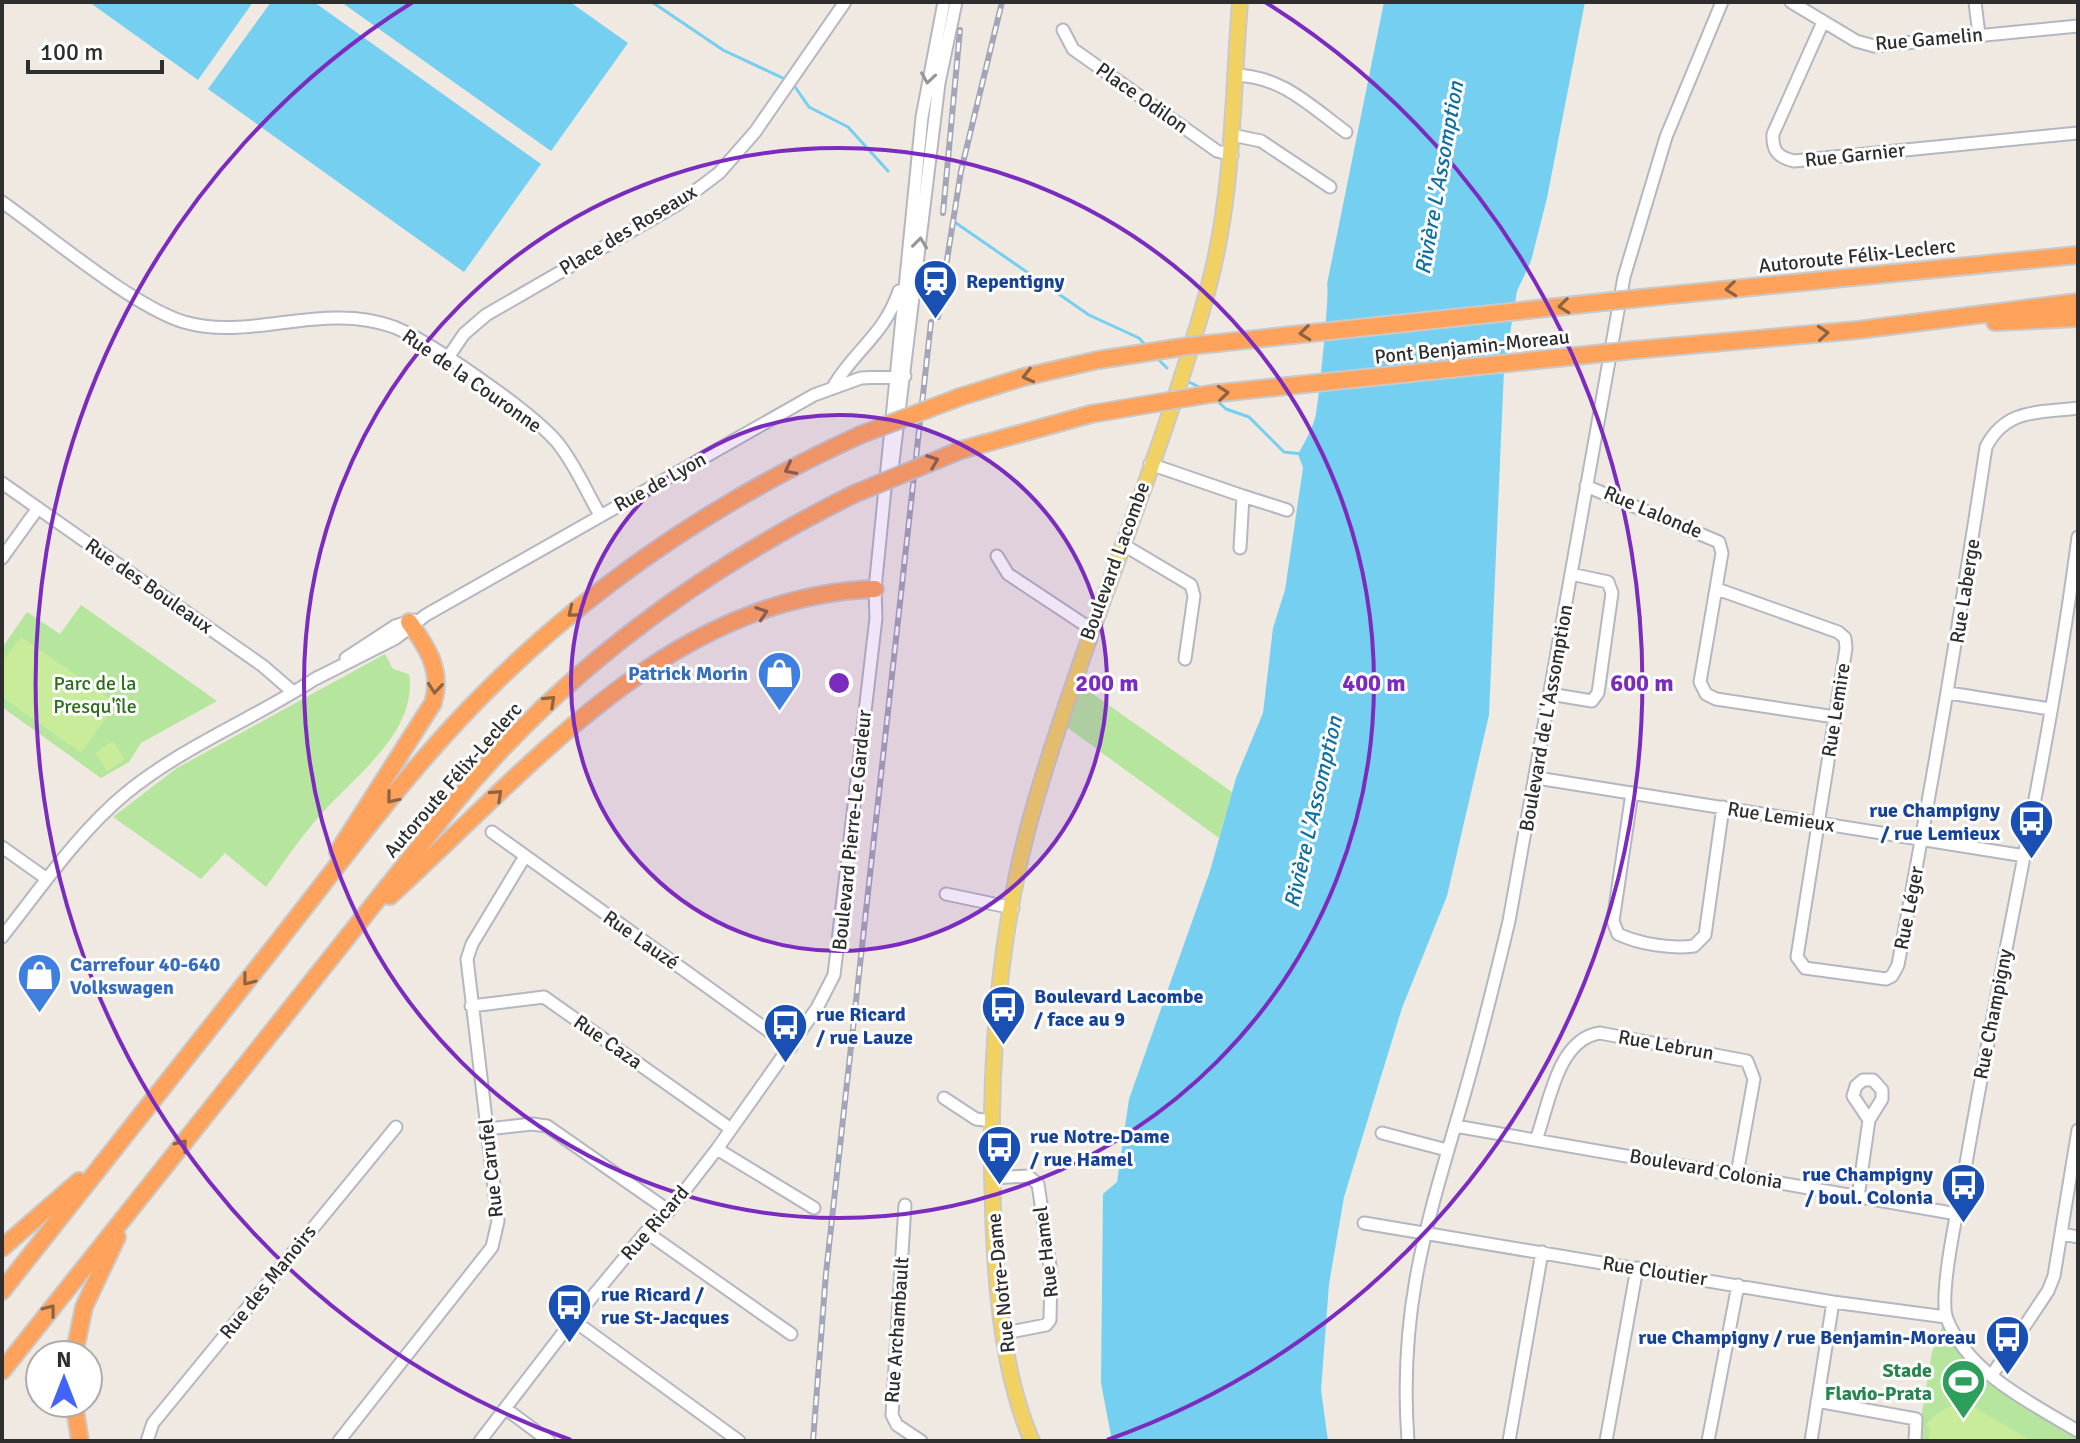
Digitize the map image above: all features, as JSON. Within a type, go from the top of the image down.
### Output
[{"type":"highway","points":[[1923,269],[2078,246]]},
{"type":"highway","name":"Autoroute Félix-Leclerc","points":[[1641,298],[2078,255]]},
{"type":"highway","name":"Pont Benjamin-Moreau","points":[[1098,360],[1199,344],[1641,298]]},
{"type":"highway","points":[[1858,330],[2078,302]]},
{"type":"highway","points":[[1858,330],[2078,318]]},
{"type":"highway","name":"Pont Benjamin-Moreau","points":[[1091,414],[1189,396],[1858,330]]},
{"type":"highway","name":"Autoroute Félix-Leclerc","points":[[2,1291],[442,738],[514,664],[568,616],[644,557],[716,510],[860,435],[960,397],[1024,377],[1098,360]]},
{"type":"highway","name":"Autoroute Félix-Leclerc","points":[[2,1371],[485,767],[585,669],[708,576],[854,494],[961,450],[1091,414]]},
{"type":"highway","points":[[353,929],[565,733],[638,674],[696,640],[752,616],[820,596],[875,589]]},
{"type":"highway","points":[[296,919],[431,710],[436,672],[415,622]]},
{"type":"highway","points":[[2,1248],[111,1153]]},
{"type":"highway","points":[[78,1339],[90,1292],[133,1206]]},
{"type":"highway","points":[[77,1419],[80,1441]]},
{"type":"main road","name":"Boulevard Lacombe","points":[[992,1121],[997,1002],[1036,798],[1209,287],[1226,213],[1240,2]]},
{"type":"main road","name":"Rue Notre-Dame","points":[[992,1121],[994,1247],[1014,1383],[1032,1441]]},
{"type":"street","name":"Place des Roseaux","points":[[447,359],[464,334],[486,315],[678,204],[706,183],[738,154],[845,2]]},
{"type":"street","name":"Boulevard Pierre-Le Gardeur","points":[[900,376],[904,279],[924,102],[944,2]]},
{"type":"street","name":"Boulevard Pierre-Le Gardeur","points":[[823,1000],[836,968],[842,927],[876,616],[875,589],[900,376],[939,83],[956,2]]},
{"type":"street","name":"Boulevard de L'Assomption","points":[[1408,1441],[1404,1391],[1407,1324],[1423,1232],[1455,1126],[1509,921],[1537,778],[1617,313],[1639,218],[1672,121],[1722,2]]},
{"type":"street","name":"Rue Gamelin","points":[[1791,2],[1865,45],[1874,46],[2078,26]]},
{"type":"street","points":[[1975,2],[1979,35]]},
{"type":"street","name":"Rue Garnier","points":[[1823,22],[1773,134],[1775,151],[1782,158],[1794,161],[2078,133]]},
{"type":"street","name":"Place Odilon","points":[[1063,30],[1073,49],[1212,147],[1232,155]]},
{"type":"street","points":[[1234,75],[1259,76],[1280,84],[1346,132]]},
{"type":"street","points":[[1232,135],[1261,141],[1330,187]]},
{"type":"street","name":"Rue de la Couronne","points":[[2,202],[148,305],[181,321],[226,328],[332,318],[368,320],[401,331],[447,359],[554,439],[574,466],[600,515]]},
{"type":"street","points":[[833,387],[845,365],[883,328],[904,279]]},
{"type":"street","name":"Rue de Lyon","points":[[2,937],[98,820],[140,783],[313,680],[385,632],[415,622],[600,515],[833,387],[861,378],[900,376]]},
{"type":"street","name":"Rue Laberge","points":[[1922,839],[1949,693],[1986,447],[2001,424],[2012,418],[2078,408]]},
{"type":"street","points":[[1150,464],[1287,510]]},
{"type":"street","name":"Rue des Bouleaux","points":[[2,483],[263,666],[293,692]]},
{"type":"street","name":"Rue Lalonde","points":[[1586,486],[1716,538],[1722,553],[1700,682],[1706,694],[1716,699],[1835,717]]},
{"type":"street","points":[[1240,548],[1243,496]]},
{"type":"street","points":[[2,558],[38,508]]},
{"type":"street","name":"Rue Champigny","points":[[1946,1317],[1957,1214],[2075,586],[2078,537]]},
{"type":"street","points":[[1122,544],[1191,585],[1194,596],[1185,659]]},
{"type":"street","points":[[997,556],[1008,574],[1091,629]]},
{"type":"street","points":[[1550,694],[1585,702],[1592,701],[1598,693],[1612,593],[1608,582],[1571,574]]},
{"type":"street","name":"Rue Lemire","points":[[1717,589],[1838,632],[1845,638],[1817,823]]},
{"type":"street","points":[[1949,693],[2050,709]]},
{"type":"street","name":"Rue Lemieux","points":[[1537,778],[2025,856]]},
{"type":"street","points":[[1632,793],[1613,921],[1618,934],[1628,939],[1674,947],[1694,946],[1705,935],[1723,807]]},
{"type":"street","name":"Rue Léger","points":[[1817,823],[1797,957],[1799,964],[1814,970],[1878,979],[1892,976],[1898,965],[1922,839]]},
{"type":"street","name":"Rue Lauzé","points":[[492,832],[524,858],[791,1047]]},
{"type":"street","points":[[2,847],[47,879]]},
{"type":"street","name":"Rue Carufel","points":[[339,1441],[492,1247],[498,1221],[467,959],[472,944],[524,858]]},
{"type":"street","points":[[946,894],[1013,908]]},
{"type":"street","name":"Rue Caza","points":[[471,1006],[544,997],[731,1129]]},
{"type":"street","name":"Rue Ricard","points":[[480,1441],[573,1320],[646,1232],[669,1211],[823,1000]]},
{"type":"street","name":"Rue Lebrun","points":[[1536,1140],[1568,1050],[1586,1035],[1600,1033],[1747,1061],[1754,1079],[1737,1174]]},
{"type":"street","points":[[944,1098],[976,1119],[992,1121]]},
{"type":"street","points":[[1858,1197],[1869,1120]]},
{"type":"street","points":[[487,1129],[532,1124],[547,1126],[669,1211]]},
{"type":"street","name":"Boulevard Colonia","points":[[1455,1126],[1957,1214]]},
{"type":"street","name":"Rue des Manoirs","points":[[147,1441],[153,1423],[396,1127]]},
{"type":"street","points":[[1992,1375],[2048,1291],[2062,1234],[2078,1131]]},
{"type":"street","points":[[1382,1133],[1447,1150]]},
{"type":"street","points":[[717,1149],[814,1208]]},
{"type":"street","name":"Rue Hamel","points":[[992,1178],[1028,1176],[1038,1184],[1051,1273],[1050,1320],[1046,1325],[1005,1333]]},
{"type":"street","name":"Rue Archambault","points":[[905,1205],[892,1415],[897,1425],[921,1441]]},
{"type":"street","name":"Rue Cloutier","points":[[1364,1223],[1833,1302],[1946,1317]]},
{"type":"street","points":[[646,1232],[791,1334]]},
{"type":"street","points":[[2062,1234],[2078,1237]]},
{"type":"street","points":[[1509,1441],[1542,1252]]},
{"type":"street","points":[[1606,1441],[1637,1268]]},
{"type":"street","points":[[1708,1441],[1738,1285]]},
{"type":"street","points":[[1811,1441],[1833,1302]]},
{"type":"street","points":[[1946,1317],[1971,1355],[2007,1389],[2078,1431]]},
{"type":"street","points":[[573,1320],[739,1441]]},
{"type":"street","points":[[1817,1401],[1916,1419],[1915,1441]]},
{"type":"street","points":[[506,1409],[549,1441]]},
{"type":"green space","name":"Parc de la Presqu'île","points":[[81,605],[217,701],[141,743],[129,762],[101,778],[2,707],[2,648],[27,612],[60,634]]},
{"type":"green space","points":[[21,637],[116,703],[81,753],[2,697],[2,662]]},
{"type":"green space","points":[[385,654],[393,669],[409,674],[409,695],[395,733],[368,767],[315,821],[266,887],[225,853],[201,879],[113,817],[177,768]]},
{"type":"green space","points":[[1076,682],[1232,792],[1219,838],[1061,723]]},
{"type":"green space","points":[[113,741],[125,759],[107,771],[95,753]]},
{"type":"green space","points":[[1946,1317],[1989,1371],[2020,1395],[2078,1430],[2078,1441],[1916,1441],[1916,1419],[1922,1413],[1932,1352]]},
{"type":"green space","name":"Stade Flavio-Prata","points":[[1967,1403],[2031,1441],[1928,1441],[1930,1429],[1926,1425],[1931,1420],[1944,1409]]},
{"type":"water","points":[[89,2],[253,2],[198,80]]},
{"type":"water","points":[[271,2],[314,2],[541,164],[464,272],[208,89]]},
{"type":"water","points":[[341,2],[570,2],[628,43],[551,151]]},
{"type":"water","name":"Rivière L'Assomption","points":[[1384,2],[1585,2],[1547,198],[1531,261],[1517,291],[1504,370],[1489,715],[1447,896],[1402,1008],[1344,1197],[1329,1284],[1321,1390],[1328,1441],[1112,1441],[1101,1383],[1103,1194],[1117,1182],[1129,1099],[1210,871],[1236,778],[1263,713],[1273,628],[1285,590],[1303,468],[1298,454],[1316,414],[1327,284]]},
{"type":"waterway","points":[[652,2],[723,50],[787,80]]},
{"type":"waterway","points":[[793,84],[809,107],[848,127],[888,171]]},
{"type":"waterway","points":[[956,223],[1089,315],[1139,338],[1147,347]]},
{"type":"waterway","points":[[1157,358],[1167,368]]},
{"type":"waterway","points":[[1189,382],[1203,389]]},
{"type":"waterway","points":[[1215,399],[1226,409],[1249,417],[1284,452],[1302,454]]},
{"type":"railway","points":[[938,317],[961,171],[1002,2]]},
{"type":"railway","points":[[943,213],[960,30]]},
{"type":"railway","points":[[813,1441],[826,1273],[931,322]]},
{"type":"place","name":"Repentigny","points":[[935,320]]},
{"type":"place","name":"Patrick Morin","points":[[779,712]]},
{"type":"place","name":"rue Champigny / rue Lemieux","points":[[2031,861]]},
{"type":"place","name":"Carrefour 40-640 Volkswagen","points":[[39,1014]]},
{"type":"place","name":"Boulevard Lacombe / face au 9","points":[[1003,1046]]},
{"type":"place","name":"rue Ricard / rue Lauze","points":[[785,1065]]},
{"type":"place","name":"rue Notre-Dame / rue Hamel","points":[[999,1187]]},
{"type":"place","name":"rue Champigny / boul. Colonia","points":[[1964,1224]]},
{"type":"place","name":"rue Ricard / rue St-Jacques","points":[[570,1344]]},
{"type":"place","name":"rue Champigny / rue Benjamin-Moreau","points":[[2007,1376]]},
{"type":"place","name":"Stade Flavio-Prata","points":[[1963,1420]]}]
